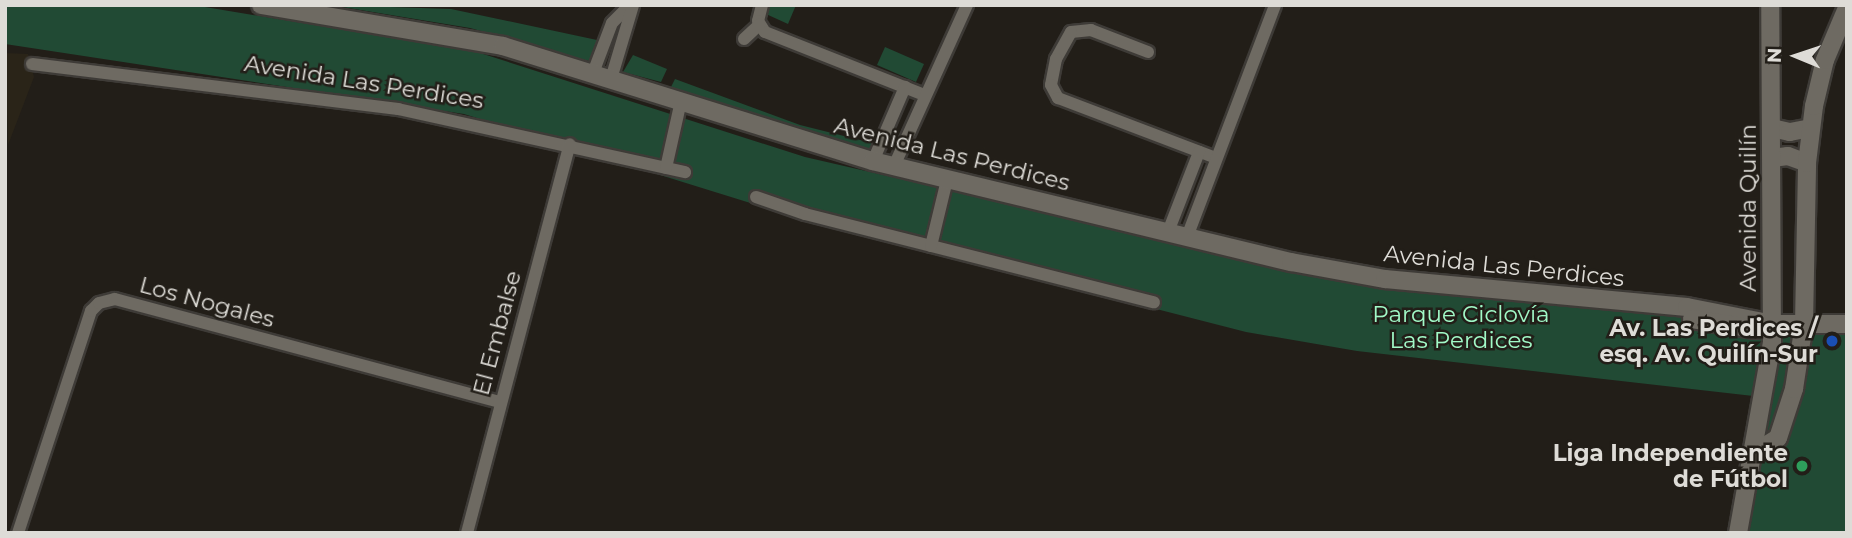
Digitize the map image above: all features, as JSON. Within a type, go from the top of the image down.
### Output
[{"type":"street","name":"Avenida Las Perdices","points":[[261,5],[313,9],[464,37],[593,72],[873,161],[1188,237],[1385,279],[1642,305],[1740,328],[1773,324],[1847,324]]},
{"type":"street","points":[[611,79],[632,5]]},
{"type":"street","points":[[593,72],[612,23],[632,5]]},
{"type":"street","points":[[744,39],[759,25],[762,5]]},
{"type":"street","points":[[894,166],[924,94],[967,5]]},
{"type":"street","points":[[1188,237],[1275,5]]},
{"type":"street","name":"Avenida Quilín","points":[[1738,533],[1754,453],[1773,324],[1770,5]]},
{"type":"street","points":[[1754,453],[1768,447],[1786,425],[1804,324],[1807,163],[1811,128],[1825,60],[1847,8]]},
{"type":"street","points":[[759,25],[769,34],[924,94]]},
{"type":"street","points":[[1148,52],[1091,30],[1071,32],[1056,59],[1051,85],[1058,98],[1216,158]]},
{"type":"street","name":"Avenida Las Perdices","points":[[32,64],[398,109],[570,144],[685,172]]},
{"type":"street","points":[[873,161],[905,87]]},
{"type":"street","points":[[666,168],[681,101]]},
{"type":"street","points":[[1772,128],[1790,132],[1811,128]]},
{"type":"street","name":"El Embalse","points":[[467,533],[570,144]]},
{"type":"street","points":[[1168,232],[1199,152]]},
{"type":"street","points":[[1772,158],[1788,156],[1807,163]]},
{"type":"street","points":[[931,246],[947,180]]},
{"type":"street","points":[[755,197],[931,246],[1154,302]]},
{"type":"street","name":"Los Nogales","points":[[18,533],[91,311],[99,303],[115,299],[500,402]]},
{"type":"shaded area","points":[[5,53],[28,54],[34,77],[8,145]]},
{"type":"green space","name":"Parque Ciclovía Las Perdices","points":[[5,5],[193,5],[477,52],[805,157],[1261,262],[1847,329],[1847,533],[1746,533],[1771,398],[1357,351],[1246,332],[786,214],[464,114],[5,44]]},
{"type":"green space","points":[[330,5],[451,9],[597,40],[589,61],[470,28]]},
{"type":"green space","points":[[769,5],[796,5],[788,24],[766,14]]},
{"type":"green space","points":[[885,47],[924,64],[916,82],[877,65]]},
{"type":"green space","points":[[633,55],[667,69],[661,82],[623,72]]},
{"type":"green space","points":[[675,79],[800,125],[876,144],[873,150],[828,141],[671,87]]},
{"type":"place","name":"Av. Las Perdices / esq. Av. Quilín-Sur","points":[[1832,341]]},
{"type":"place","name":"Liga Independiente de Fútbol","points":[[1802,466]]}]
